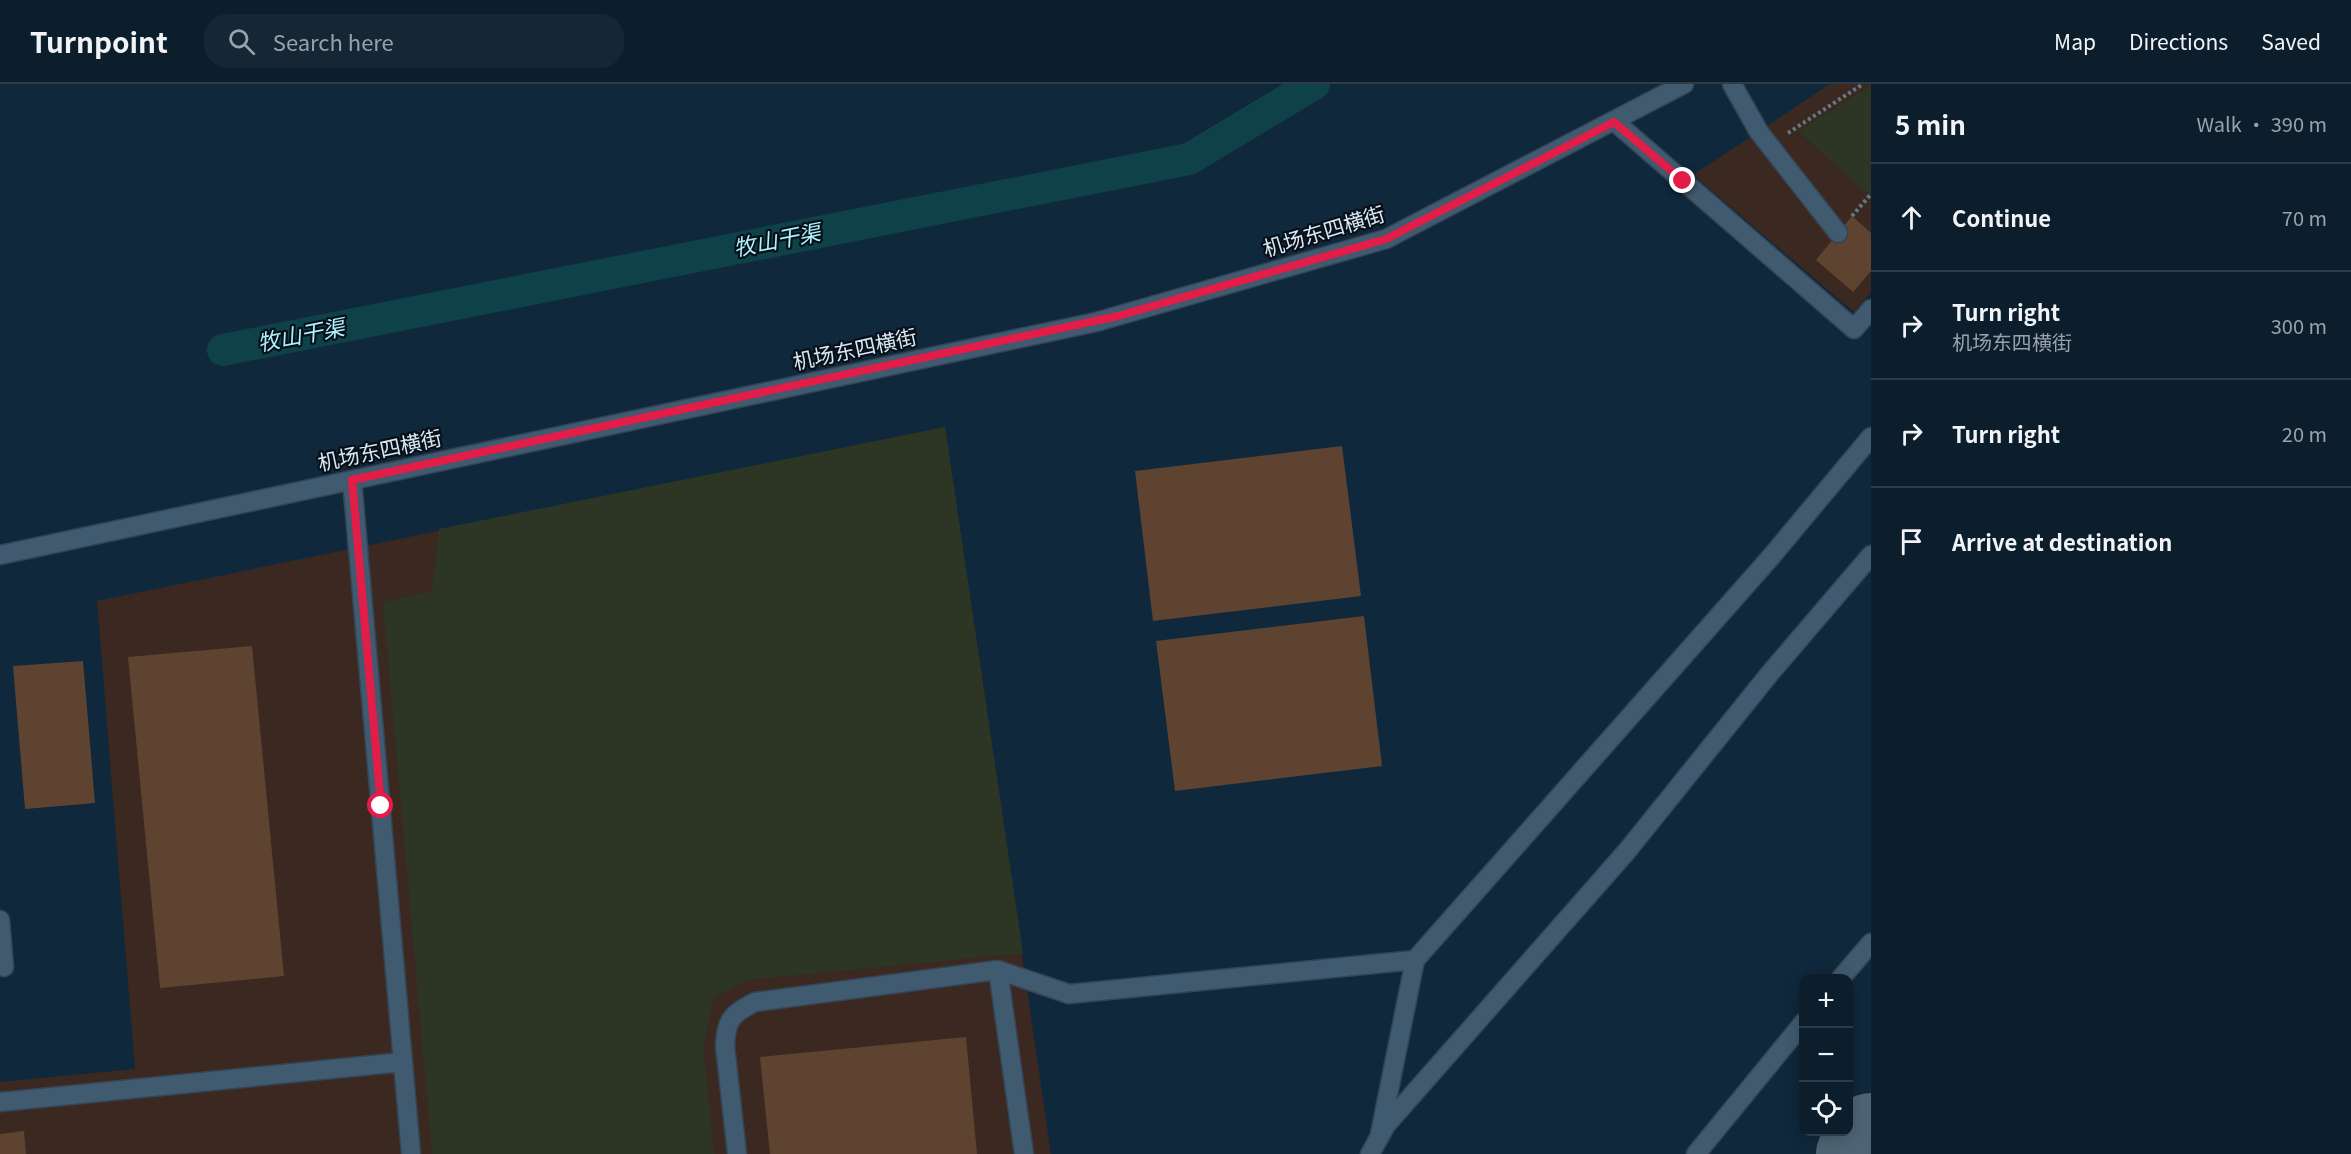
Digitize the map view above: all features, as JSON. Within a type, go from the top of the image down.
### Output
[{"type":"street","name":"机场东四横街","points":[[0,555],[1084,325],[1129,313],[1386,239],[1684,84]]},
{"type":"street","points":[[1732,84],[1759,132],[1838,233]]},
{"type":"street","points":[[1614,122],[1854,329],[1871,309]]},
{"type":"street","points":[[1380,1134],[1415,960],[1770,558],[1871,437]]},
{"type":"street","points":[[352,480],[411,1154]]},
{"type":"street","points":[[1370,1154],[1380,1134],[1627,851],[1764,681],[1871,555]]},
{"type":"street","points":[[0,920],[4,967]]},
{"type":"street","points":[[1844,974],[1871,943]]},
{"type":"street","points":[[737,1154],[725,1046],[726,1031],[734,1013],[755,1002],[998,970],[1069,994],[1415,960]]},
{"type":"street","points":[[998,970],[1024,1154]]},
{"type":"street","points":[[1696,1154],[1799,1027]]},
{"type":"street","points":[[0,1102],[403,1062]]},
{"type":"path","points":[[1769,145],[1863,84]]},
{"type":"shaded area","points":[[1830,84],[1871,84],[1871,292],[1854,312],[1693,175]]},
{"type":"shaded area","points":[[945,427],[1051,1154],[0,1154],[0,1082],[135,1069],[97,601]]},
{"type":"green space","points":[[1871,86],[1871,197],[1798,131]]},
{"type":"green space","points":[[945,427],[1023,953],[747,980],[714,998],[703,1047],[714,1154],[432,1154],[383,602],[432,591],[439,529]]},
{"type":"building","points":[[1852,216],[1871,233],[1871,271],[1853,292],[1816,260]]},
{"type":"building","points":[[1342,446],[1361,596],[1153,621],[1135,471]]},
{"type":"building","points":[[1364,616],[1382,766],[1175,791],[1156,641]]},
{"type":"building","points":[[252,646],[284,976],[160,988],[128,657]]},
{"type":"building","points":[[83,661],[95,803],[25,809],[13,666]]},
{"type":"building","points":[[966,1037],[977,1154],[770,1154],[760,1057]]},
{"type":"building","points":[[24,1131],[26,1154],[0,1154],[0,1134]]},
{"type":"waterway","name":"牧山干渠","points":[[223,350],[1189,159],[1314,84]]},
{"type":"taxiway","points":[[1856,1154],[1871,1133]]},
{"type":"route","points":[[381,806],[352,480],[1118,316],[1386,239],[1614,122],[1683,181]]}]
